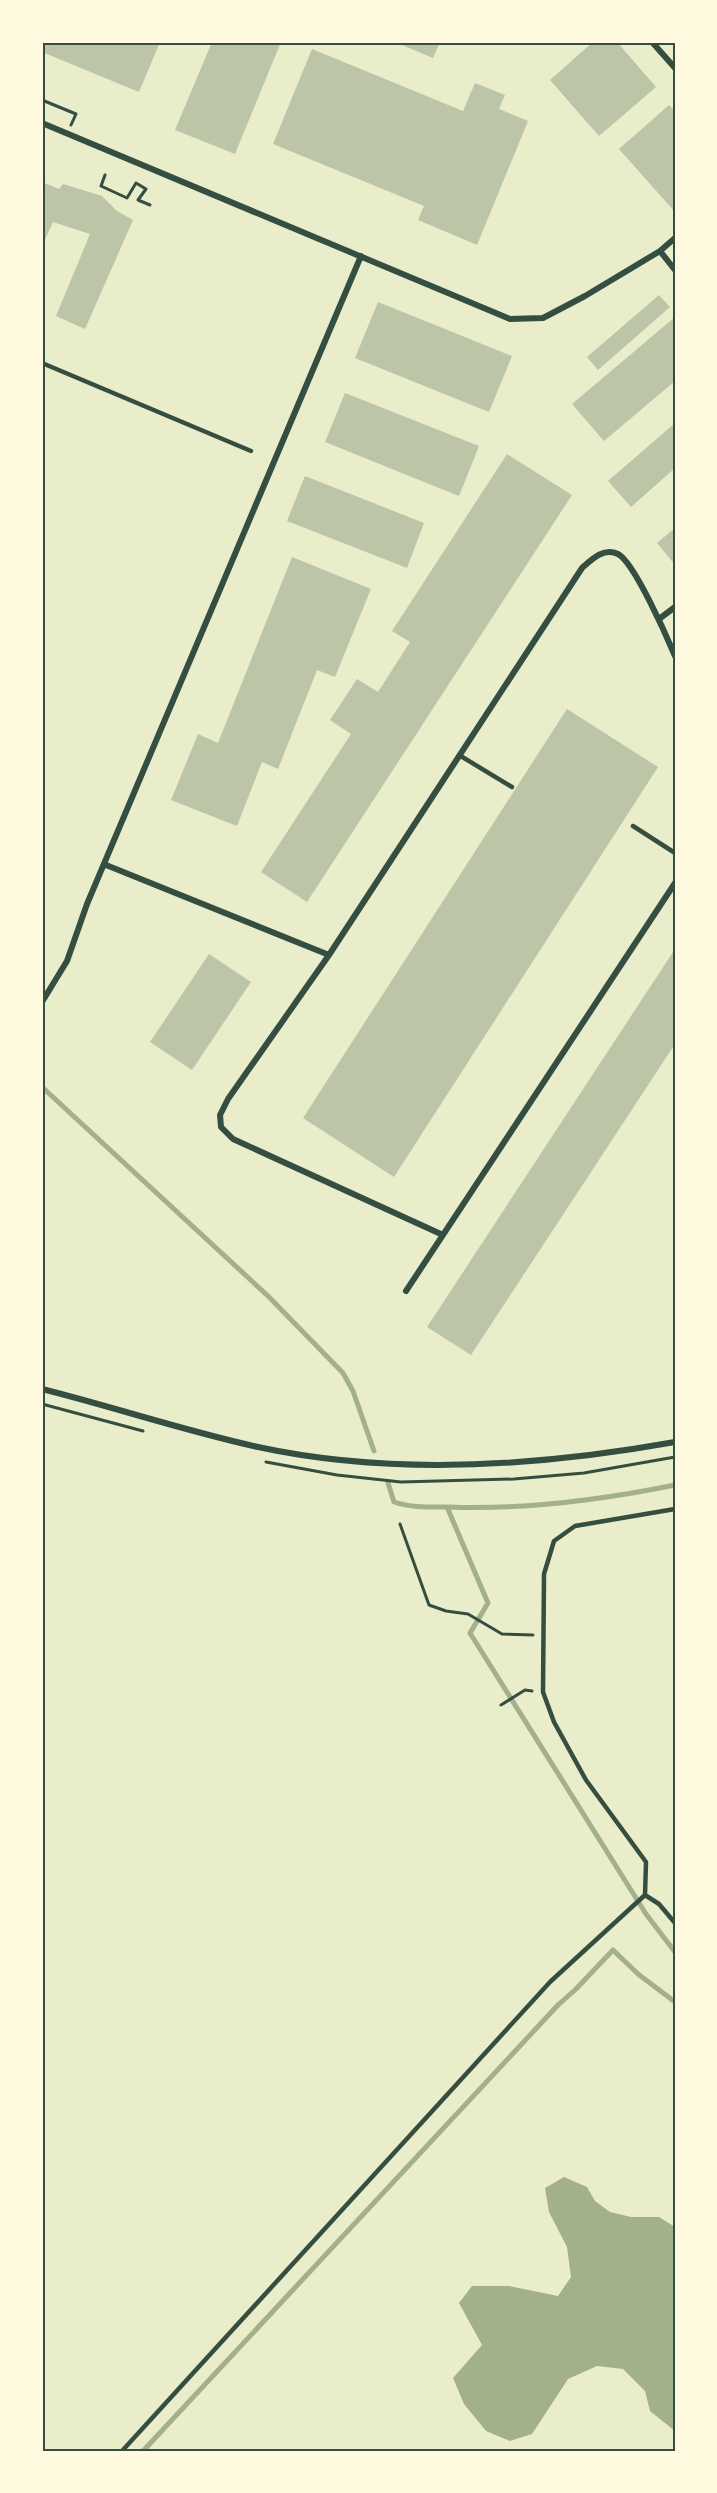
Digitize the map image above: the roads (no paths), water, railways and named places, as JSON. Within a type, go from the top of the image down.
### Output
[{"type":"street","points":[[652,42],[675,68]]},
{"type":"street","points":[[42,123],[510,318],[543,318],[660,251],[675,238]]},
{"type":"street","points":[[660,251],[675,270]]},
{"type":"street","points":[[42,1002],[67,961],[87,904],[106,865],[361,256]]},
{"type":"street","points":[[443,1235],[233,1139],[221,1127],[220,1115],[228,1099],[329,955],[582,568],[594,557],[606,552],[620,555],[629,566],[659,620],[675,656]]},
{"type":"street","points":[[659,620],[675,607]]},
{"type":"street","points":[[106,865],[329,955]]},
{"type":"street","points":[[406,1291],[675,883]]},
{"type":"street","points":[[42,1389],[258,1447],[357,1460],[431,1465],[534,1462],[675,1442]]},
{"type":"lane","points":[[42,363],[250,451]]},
{"type":"lane","points":[[459,755],[512,787]]},
{"type":"lane","points":[[633,826],[675,853]]},
{"type":"lane","points":[[122,2451],[550,1982],[645,1895],[646,1862],[586,1780],[554,1722],[543,1692],[544,1574],[554,1541],[575,1526],[675,1509]]},
{"type":"lane","points":[[645,1895],[659,1904],[675,1923]]},
{"type":"waterway","points":[[42,1087],[268,1296],[343,1373],[353,1391],[374,1451]]},
{"type":"waterway","points":[[388,1483],[394,1502],[401,1504],[421,1507],[477,1508],[563,1503],[675,1485]]},
{"type":"waterway","points":[[447,1507],[488,1603],[470,1633],[646,1914],[675,1952]]},
{"type":"waterway","points":[[143,2451],[558,2005],[613,1950],[638,1974],[675,2002]]}]
